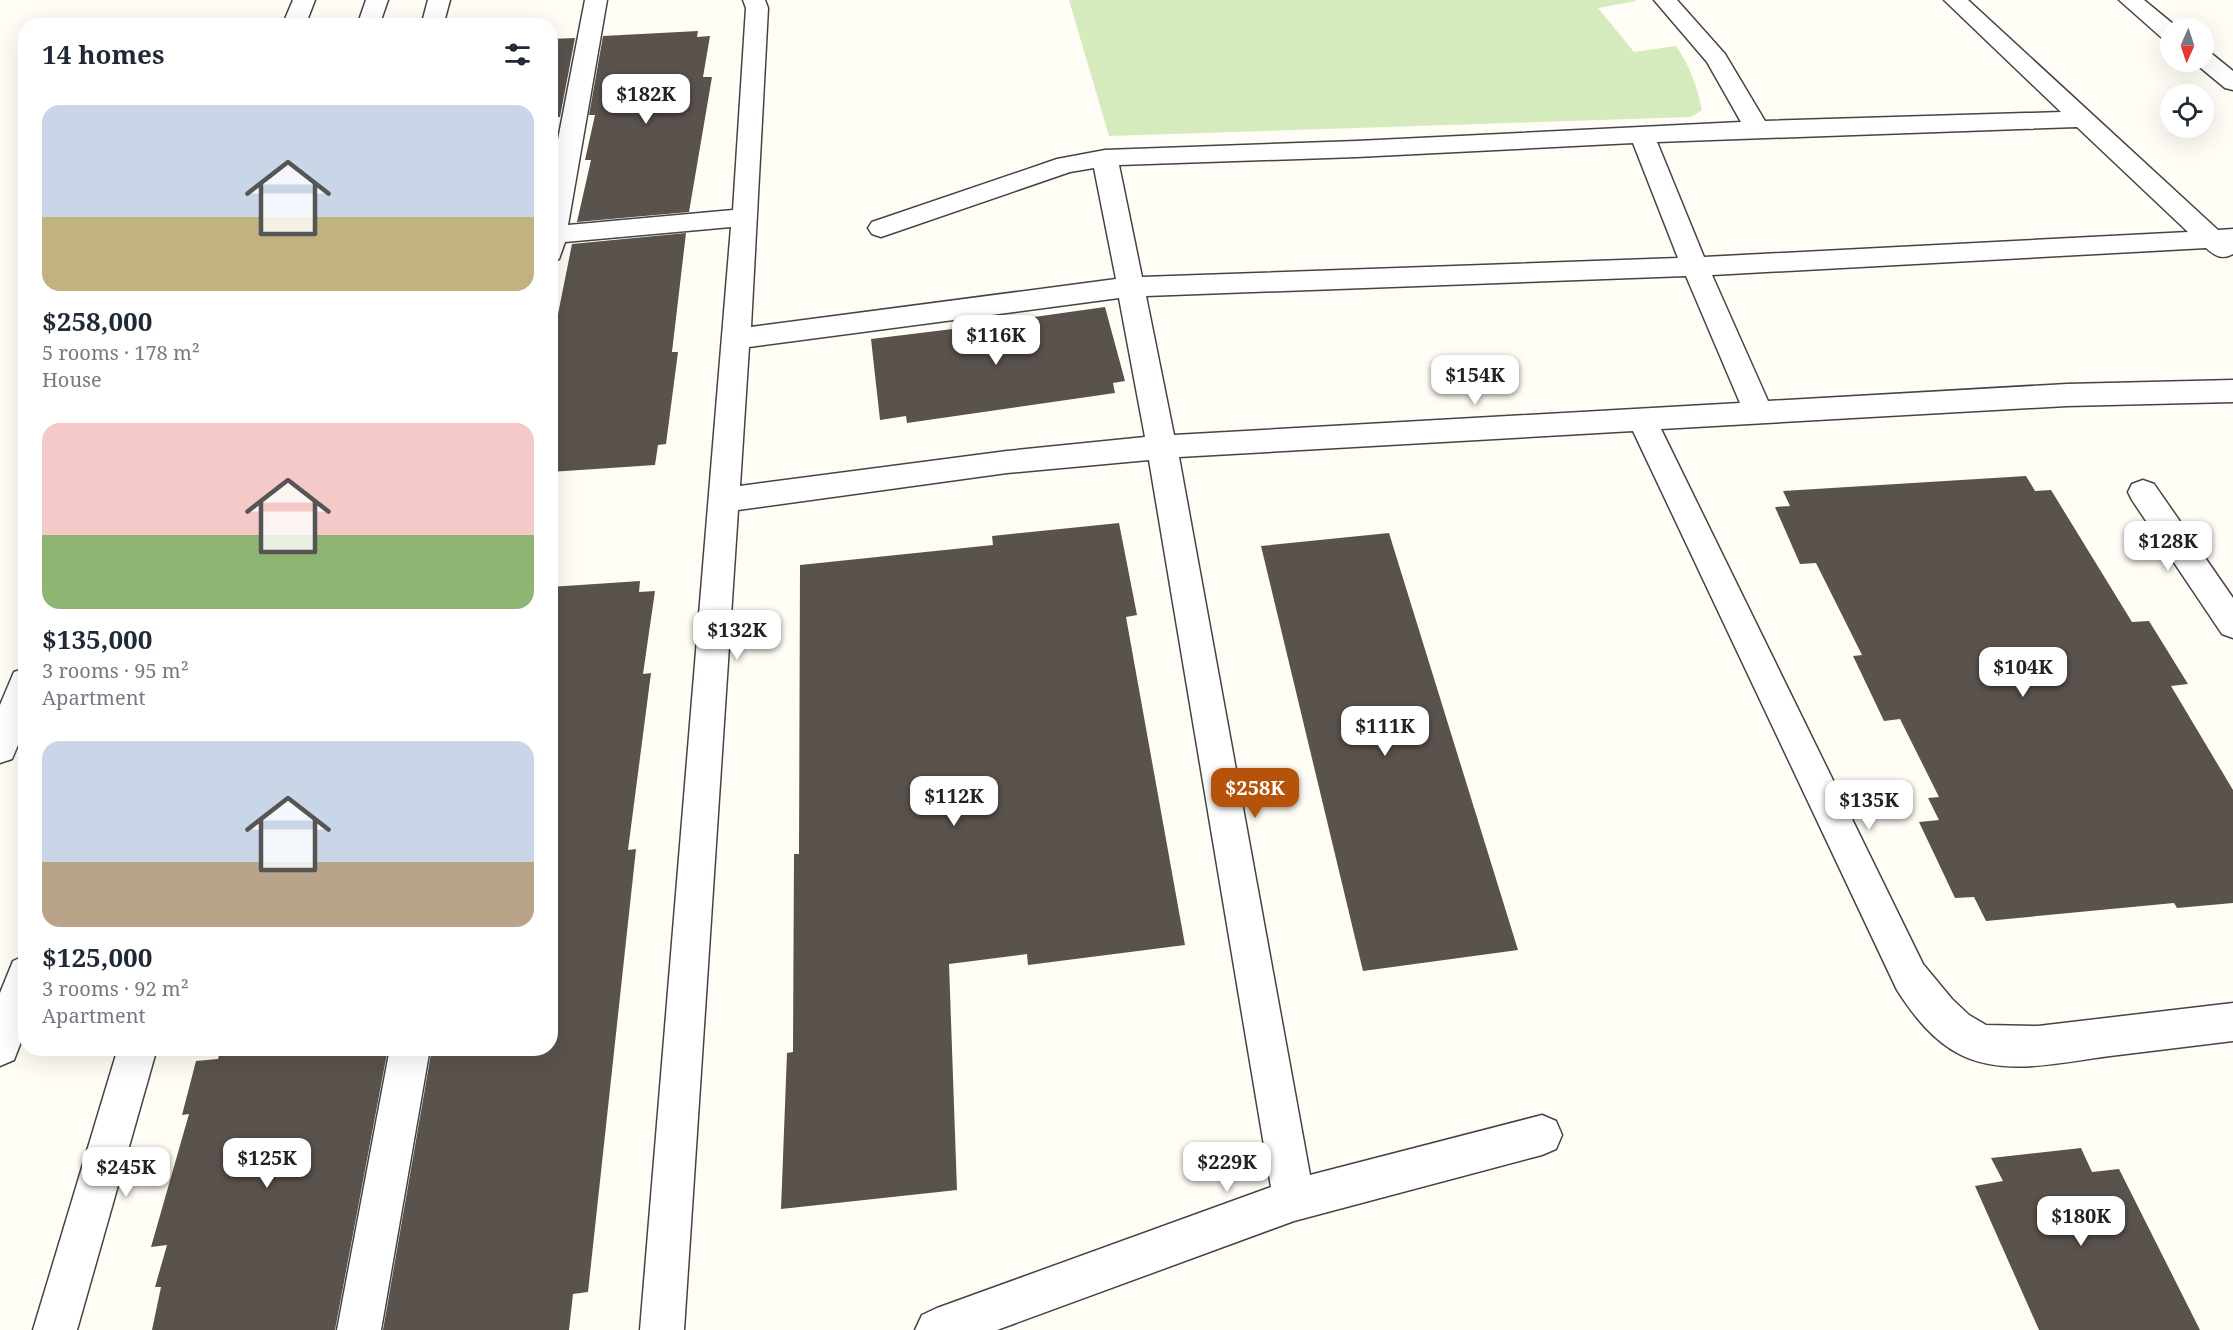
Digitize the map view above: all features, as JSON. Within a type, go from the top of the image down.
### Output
[{"type":"street","points":[[296,18],[304,0]]},
{"type":"street","points":[[371,18],[377,0]]},
{"type":"street","points":[[434,18],[439,0]]},
{"type":"street","points":[[558,207],[596,0]]},
{"type":"street","points":[[662,1330],[745,218],[757,8],[754,0]]},
{"type":"street","points":[[1665,0],[1717,59],[1757,129]]},
{"type":"street","points":[[1955,0],[2081,119],[2223,239],[2233,258]]},
{"type":"street","points":[[2130,0],[2160,25]]},
{"type":"street","points":[[2214,67],[2233,83]]},
{"type":"street","points":[[881,228],[1066,165],[1105,159],[1757,129],[2081,119]]},
{"type":"street","points":[[1642,134],[1695,267],[1758,412]]},
{"type":"street","points":[[1105,159],[1162,447],[1294,1200]]},
{"type":"street","points":[[558,239],[745,218]]},
{"type":"street","points":[[735,339],[1130,287],[1695,267],[2223,239]]},
{"type":"street","points":[[724,500],[1007,462],[1162,447],[2067,395],[2233,391]]},
{"type":"street","points":[[1642,420],[1910,977],[1929,1003],[1952,1026],[1976,1042],[1998,1046],[2035,1045],[2233,1022]]},
{"type":"street","points":[[2143,492],[2233,624]]},
{"type":"street","points":[[0,748],[18,702]]},
{"type":"street","points":[[0,1046],[18,996]]},
{"type":"street","points":[[55,1330],[136,1056]]},
{"type":"street","points":[[359,1330],[409,1056]]},
{"type":"street","points":[[937,1330],[1294,1200],[1542,1135]]},
{"type":"green space","points":[[1069,0],[1635,0],[1598,8],[1634,52],[1676,46],[1692,76],[1702,110],[1691,117],[1109,136]]},
{"type":"building","points":[[698,31],[697,37],[710,36],[703,77],[712,77],[689,212],[577,222],[591,160],[585,160],[595,115],[589,115],[603,36]]},
{"type":"building","points":[[575,38],[560,117],[558,117],[558,39]]},
{"type":"building","points":[[686,233],[672,352],[678,352],[666,444],[658,445],[655,465],[558,471],[558,314],[572,244]]},
{"type":"building","points":[[1105,307],[1125,381],[1113,383],[1115,393],[907,423],[906,416],[880,420],[871,339],[1035,319],[1034,317]]},
{"type":"building","points":[[2026,476],[2035,491],[2051,490],[2132,622],[2149,621],[2188,684],[2171,686],[2233,790],[2233,903],[2177,908],[2174,903],[1986,921],[1974,897],[1955,898],[1919,822],[1939,820],[1928,798],[1939,797],[1900,719],[1884,721],[1853,656],[1862,655],[1816,563],[1800,564],[1775,507],[1790,506],[1783,491]]},
{"type":"building","points":[[1119,523],[1137,615],[1126,617],[1185,945],[1028,965],[1027,954],[949,964],[957,1190],[781,1209],[787,1053],[793,1052],[794,854],[799,854],[800,565],[993,545],[992,536]]},
{"type":"building","points":[[1389,533],[1518,950],[1363,971],[1261,546]]},
{"type":"building","points":[[640,581],[639,592],[655,591],[643,674],[651,673],[628,850],[636,849],[588,1292],[573,1294],[569,1330],[383,1330],[431,1056],[558,1056],[558,586]]},
{"type":"building","points":[[219,1056],[386,1056],[335,1330],[152,1330],[161,1287],[155,1287],[167,1245],[151,1247],[189,1114],[182,1115],[196,1061],[218,1059]]},
{"type":"building","points":[[2081,1148],[2092,1172],[2119,1169],[2200,1330],[2039,1330],[1975,1186],[2003,1181],[1991,1158]]}]
